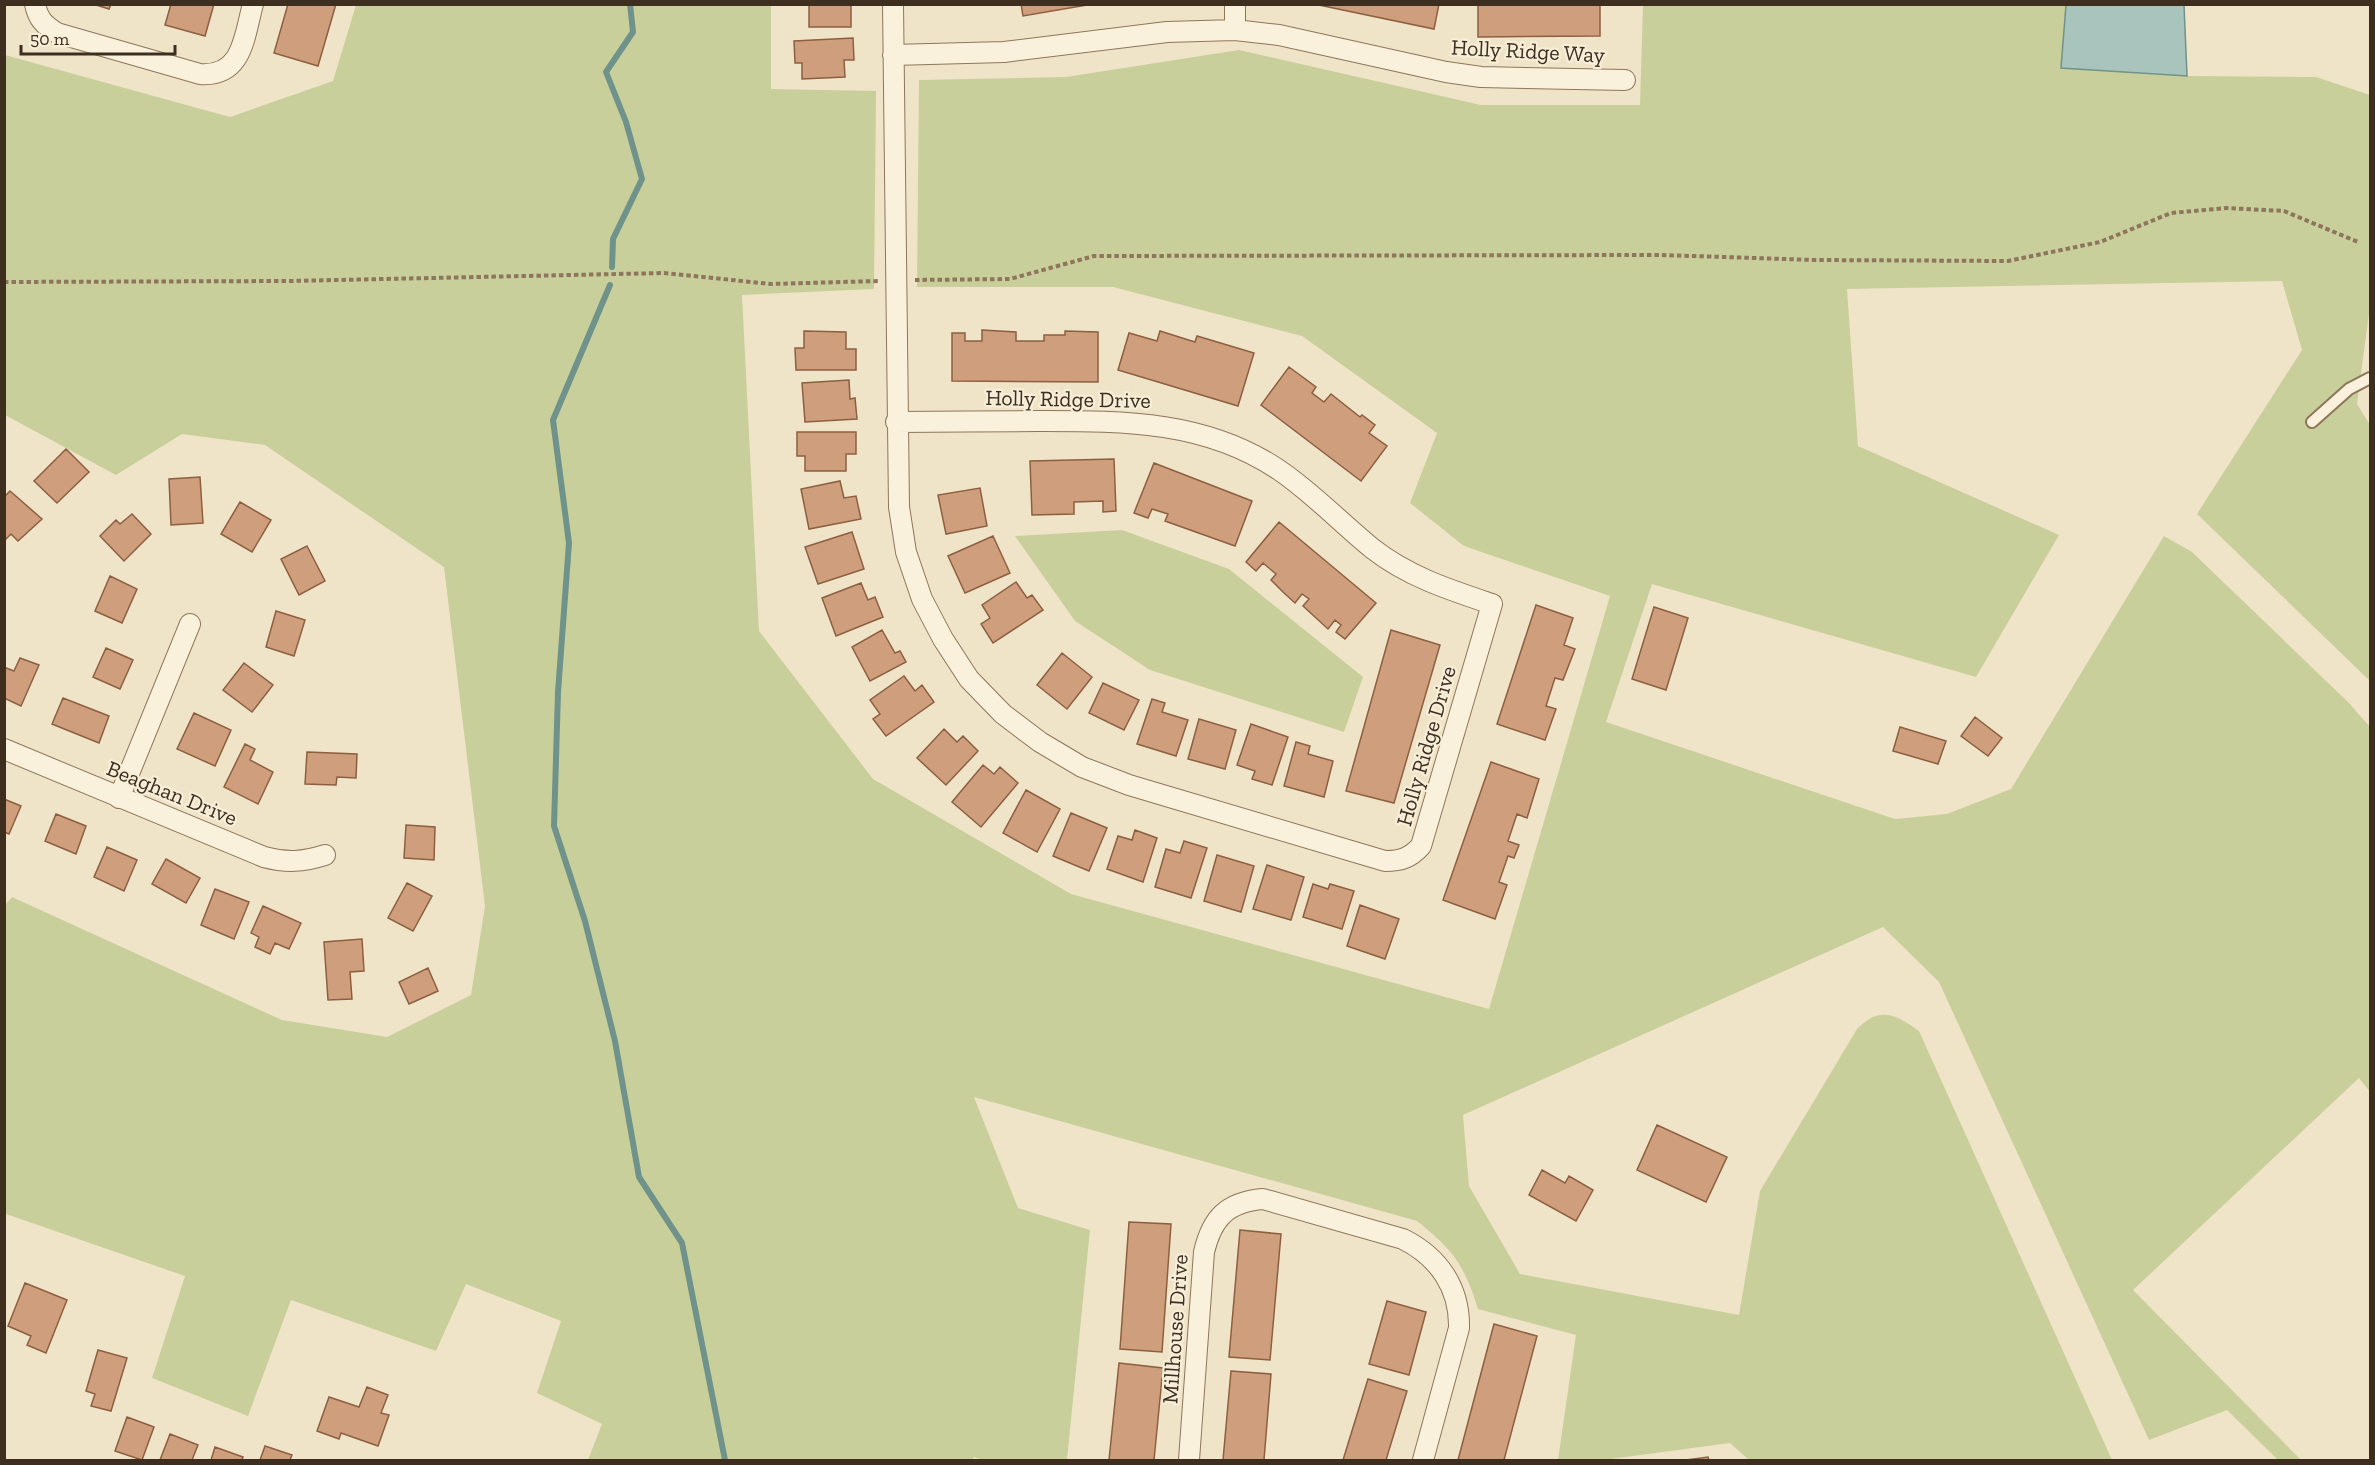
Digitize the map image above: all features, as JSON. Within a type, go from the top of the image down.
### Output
[{"type":"street","points":[[35,4],[37,15],[45,26],[57,33],[200,74],[213,75],[225,71],[235,61],[253,4]]},
{"type":"street","name":"Holly Ridge Drive","points":[[893,4],[896,422],[899,507],[906,552],[922,599],[943,639],[969,679],[1003,714],[1040,742],[1082,767],[1129,785],[1385,861],[1398,861],[1412,856],[1421,846],[1492,604],[1437,586],[1404,570],[1373,549],[1326,507],[1277,469],[1223,442],[1169,426],[1114,421],[896,422]]},
{"type":"street","points":[[1235,4],[1235,30]]},
{"type":"street","name":"Holly Ridge Way","points":[[893,55],[1004,52],[1167,32],[1235,30],[1279,35],[1446,72],[1481,77],[1625,80]]},
{"type":"street","points":[[119,798],[190,624]]},
{"type":"street","name":"Beaghan Drive","points":[[4,749],[264,857],[285,862],[303,862],[325,855]]},
{"type":"street","name":"Millhouse Drive","points":[[1189,1461],[1204,1252],[1208,1233],[1217,1219],[1230,1208],[1247,1200],[1263,1199],[1403,1239],[1420,1247],[1448,1277],[1455,1294],[1459,1328],[1423,1461]]},
{"type":"lane","points":[[2312,422],[2349,389],[2370,378]]},
{"type":"path","points":[[4,282],[301,281],[663,273],[771,284],[1010,279],[1094,256],[1662,255],[1815,260],[2008,261],[2100,242],[2171,213],[2227,208],[2284,211],[2358,242]]},
{"type":"green space","points":[[2066,4],[2061,68],[2187,76],[2316,77],[2370,95],[2370,306],[2357,404],[2370,425],[2370,681],[2197,514],[2302,350],[2282,281],[1847,289],[1858,446],[2059,535],[1976,677],[1652,584],[1606,722],[1895,819],[1947,814],[2011,789],[2164,536],[2192,552],[2348,702],[2370,727],[2370,1092],[2359,1078],[2133,1290],[2301,1460],[2278,1460],[2227,1410],[2149,1440],[1939,982],[1883,927],[1463,1115],[1469,1186],[1520,1274],[1739,1315],[1760,1191],[1857,1029],[1873,1017],[1888,1015],[1895,1017],[1919,1031],[2112,1460],[1749,1460],[1730,1443],[1603,1460],[1558,1460],[1576,1335],[1478,1309],[1468,1280],[1456,1259],[1417,1221],[974,1097],[1018,1208],[1090,1230],[1067,1460],[982,1460],[974,1457],[972,1460],[588,1460],[602,1424],[537,1393],[561,1321],[466,1284],[436,1351],[291,1300],[248,1416],[152,1378],[185,1276],[6,1214],[5,1216],[4,906],[12,897],[282,1020],[387,1037],[471,995],[485,906],[444,567],[265,445],[182,434],[116,475],[5,415],[5,55],[230,117],[333,81],[356,5],[771,5],[771,89],[876,91],[874,289],[742,295],[759,631],[873,779],[1071,894],[1489,1009],[1610,596],[1464,546],[1410,503],[1437,433],[1302,336],[1113,287],[917,287],[919,80],[1066,77],[1239,50],[1481,105],[1640,105],[1643,5]]},
{"type":"green space","points":[[1122,530],[1229,569],[1363,677],[1344,732],[1150,670],[1075,621],[1015,536]]},
{"type":"water","points":[[2066,5],[2184,5],[2187,76],[2061,68]]},
{"type":"building","points":[[93,4],[111,4],[109,9]]},
{"type":"building","points":[[171,4],[214,4],[205,36],[165,25]]},
{"type":"building","points":[[288,4],[336,4],[318,66],[274,53]]},
{"type":"building","points":[[809,4],[851,4],[851,27],[809,27]]},
{"type":"building","points":[[1021,4],[1093,4],[1023,16]]},
{"type":"building","points":[[1314,4],[1439,4],[1434,29]]},
{"type":"building","points":[[1478,4],[1600,4],[1600,36],[1478,37]]},
{"type":"building","points":[[853,38],[854,60],[844,60],[845,77],[802,79],[802,63],[795,63],[794,41]]},
{"type":"building","points":[[982,330],[1016,332],[1016,341],[1044,341],[1044,335],[1065,335],[1065,331],[1098,332],[1098,382],[952,381],[952,333],[965,333],[965,341],[982,341]]},
{"type":"building","points":[[804,331],[846,332],[846,349],[856,349],[856,370],[796,370],[795,348],[804,348]]},
{"type":"building","points":[[1160,331],[1195,342],[1197,336],[1254,353],[1238,406],[1118,370],[1129,333],[1157,341]]},
{"type":"building","points":[[1289,367],[1316,387],[1312,393],[1324,402],[1331,394],[1360,417],[1362,415],[1375,425],[1369,433],[1387,446],[1361,481],[1261,405]]},
{"type":"building","points":[[849,380],[850,399],[855,398],[857,419],[805,422],[802,383]]},
{"type":"building","points":[[797,432],[856,432],[856,454],[846,454],[846,471],[805,471],[805,456],[797,456]]},
{"type":"building","points":[[66,449],[89,472],[57,503],[34,481]]},
{"type":"building","points":[[1114,459],[1116,511],[1103,512],[1103,501],[1074,502],[1074,514],[1032,515],[1030,461]]},
{"type":"building","points":[[1154,463],[1252,501],[1235,546],[1165,521],[1168,514],[1152,509],[1148,518],[1134,513]]},
{"type":"building","points":[[200,477],[203,523],[171,525],[169,479]]},
{"type":"building","points":[[840,481],[844,498],[856,496],[861,519],[809,529],[801,489]]},
{"type":"building","points":[[980,488],[987,526],[946,534],[938,495]]},
{"type":"building","points":[[10,491],[42,519],[18,541],[11,534],[4,541],[4,497]]},
{"type":"building","points":[[240,502],[271,520],[252,552],[221,534]]},
{"type":"building","points":[[132,514],[151,534],[124,561],[100,536],[116,520],[120,524]]},
{"type":"building","points":[[1279,522],[1376,603],[1345,639],[1336,632],[1341,625],[1335,620],[1328,629],[1303,606],[1309,599],[1302,594],[1295,603],[1283,592],[1271,580],[1276,574],[1263,563],[1256,571],[1246,562]]},
{"type":"building","points":[[852,532],[864,569],[818,584],[805,547]]},
{"type":"building","points":[[993,536],[1010,573],[965,593],[948,556]]},
{"type":"building","points":[[307,546],[325,581],[299,595],[281,559]]},
{"type":"building","points":[[110,576],[137,589],[122,623],[95,611]]},
{"type":"building","points":[[1016,582],[1027,598],[1032,595],[1043,610],[993,643],[981,624],[990,618],[982,605]]},
{"type":"building","points":[[861,583],[868,600],[875,597],[883,617],[836,636],[822,598]]},
{"type":"building","points":[[1536,605],[1573,618],[1564,645],[1575,649],[1563,680],[1555,678],[1546,706],[1556,709],[1545,740],[1497,724]]},
{"type":"building","points":[[1654,607],[1688,618],[1666,690],[1632,679]]},
{"type":"building","points":[[276,611],[305,620],[294,656],[266,647]]},
{"type":"building","points":[[882,630],[895,653],[900,651],[906,662],[870,681],[852,647]]},
{"type":"building","points":[[1391,630],[1440,645],[1394,803],[1346,791]]},
{"type":"building","points":[[106,648],[133,660],[120,689],[93,677]]},
{"type":"building","points":[[1062,653],[1092,677],[1067,709],[1037,685]]},
{"type":"building","points":[[20,658],[39,665],[21,706],[4,698],[4,667],[14,671]]},
{"type":"building","points":[[244,663],[273,685],[252,712],[223,690]]},
{"type":"building","points":[[904,676],[915,691],[922,685],[934,702],[886,736],[873,719],[880,714],[870,700]]},
{"type":"building","points":[[1103,683],[1139,700],[1124,730],[1089,713]]},
{"type":"building","points":[[63,698],[109,716],[99,743],[52,724]]},
{"type":"building","points":[[1152,699],[1165,703],[1162,712],[1188,720],[1176,756],[1137,744]]},
{"type":"building","points":[[194,713],[231,730],[215,766],[177,749]]},
{"type":"building","points":[[1975,717],[2002,738],[1988,756],[1961,736]]},
{"type":"building","points":[[1199,719],[1236,730],[1225,769],[1188,759]]},
{"type":"building","points":[[1251,724],[1288,737],[1272,785],[1252,779],[1255,771],[1237,765]]},
{"type":"building","points":[[1900,727],[1946,741],[1938,764],[1893,751]]},
{"type":"building","points":[[944,729],[957,742],[963,736],[978,751],[946,785],[917,758]]},
{"type":"building","points":[[1296,742],[1310,746],[1308,754],[1333,761],[1324,797],[1284,786]]},
{"type":"building","points":[[245,744],[255,749],[250,760],[273,772],[258,804],[224,787]]},
{"type":"building","points":[[307,752],[357,754],[356,778],[337,777],[336,785],[305,784]]},
{"type":"building","points":[[1491,762],[1539,779],[1527,818],[1517,814],[1508,841],[1519,845],[1514,858],[1508,856],[1499,882],[1507,885],[1495,919],[1443,900]]},
{"type":"building","points":[[983,765],[994,774],[1000,767],[1018,783],[981,827],[952,802]]},
{"type":"building","points":[[1026,790],[1060,809],[1037,852],[1003,833]]},
{"type":"building","points":[[4,799],[21,806],[9,834],[4,832]]},
{"type":"building","points":[[1071,813],[1107,828],[1089,871],[1053,856]]},
{"type":"building","points":[[56,814],[86,826],[76,854],[45,841]]},
{"type":"building","points":[[406,825],[435,827],[434,860],[404,858]]},
{"type":"building","points":[[1135,830],[1157,838],[1143,882],[1107,869],[1118,836],[1132,840]]},
{"type":"building","points":[[1184,841],[1207,848],[1191,898],[1155,887],[1166,849],[1180,853]]},
{"type":"building","points":[[107,847],[137,860],[124,891],[94,877]]},
{"type":"building","points":[[1217,855],[1254,866],[1241,912],[1204,901]]},
{"type":"building","points":[[166,859],[200,878],[186,903],[152,884]]},
{"type":"building","points":[[1267,865],[1304,877],[1291,920],[1253,909]]},
{"type":"building","points":[[407,883],[432,896],[413,931],[388,918]]},
{"type":"building","points":[[1313,884],[1328,889],[1330,884],[1354,891],[1342,929],[1303,917]]},
{"type":"building","points":[[215,889],[249,902],[234,939],[201,925]]},
{"type":"building","points":[[1360,905],[1399,919],[1385,959],[1347,946]]},
{"type":"building","points":[[263,906],[301,923],[289,949],[275,943],[270,954],[255,947],[259,937],[251,933]]},
{"type":"building","points":[[362,939],[364,971],[350,972],[352,999],[328,1000],[324,942]]},
{"type":"building","points":[[428,968],[438,991],[409,1004],[399,982]]},
{"type":"building","points":[[1657,1125],[1727,1157],[1706,1202],[1637,1170]]},
{"type":"building","points":[[1542,1170],[1565,1183],[1569,1176],[1593,1190],[1576,1221],[1529,1195]]},
{"type":"building","points":[[1129,1222],[1171,1224],[1162,1352],[1120,1349]]},
{"type":"building","points":[[1240,1230],[1281,1234],[1270,1360],[1229,1357]]},
{"type":"building","points":[[25,1283],[67,1300],[46,1353],[27,1345],[31,1336],[8,1326]]},
{"type":"building","points":[[1387,1301],[1426,1312],[1409,1375],[1369,1364]]},
{"type":"building","points":[[1494,1324],[1537,1336],[1504,1460],[1458,1460]]},
{"type":"building","points":[[98,1350],[127,1358],[111,1411],[91,1406],[95,1394],[86,1391]]},
{"type":"building","points":[[1119,1363],[1163,1368],[1154,1460],[1109,1460]]},
{"type":"building","points":[[1231,1371],[1271,1374],[1264,1460],[1223,1460]]},
{"type":"building","points":[[1368,1379],[1407,1391],[1386,1460],[1343,1460]]},
{"type":"building","points":[[367,1387],[388,1395],[381,1413],[389,1415],[378,1446],[341,1433],[339,1439],[317,1431],[329,1397],[359,1407]]},
{"type":"building","points":[[127,1417],[154,1427],[142,1460],[115,1451]]},
{"type":"building","points":[[170,1434],[198,1445],[192,1460],[160,1460]]},
{"type":"building","points":[[265,1446],[292,1455],[290,1460],[260,1460]]},
{"type":"building","points":[[215,1447],[243,1457],[242,1460],[211,1460]]},
{"type":"building","points":[[1708,1457],[1709,1460],[1686,1460]]},
{"type":"waterway","points":[[612,267],[613,239],[642,179],[626,122],[606,72],[633,32],[630,4]]},
{"type":"waterway","points":[[610,285],[553,420],[569,543],[558,692],[554,826],[585,921],[615,1041],[639,1177],[682,1243],[725,1460]]}]
